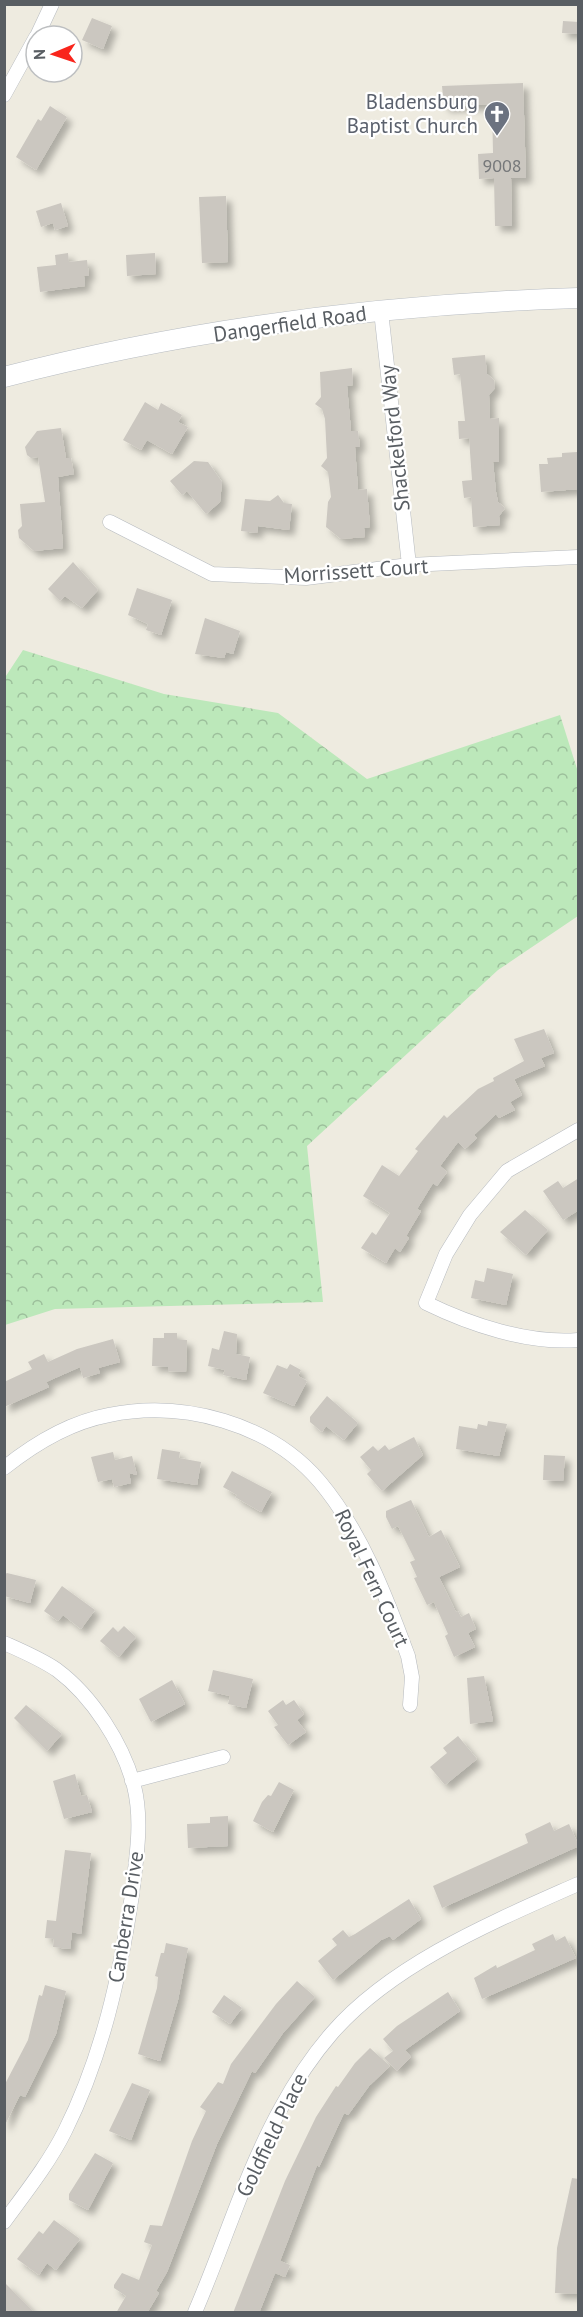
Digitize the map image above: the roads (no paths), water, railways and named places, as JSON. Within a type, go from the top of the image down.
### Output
[{"type":"street","points":[[42,24],[52,4]]},
{"type":"street","points":[[4,95],[24,59]]},
{"type":"street","name":"Dangerfield Road","points":[[4,377],[131,346],[196,338],[315,317],[425,306],[579,298]]},
{"type":"street","name":"Shackelford Way","points":[[381,311],[409,566]]},
{"type":"street","name":"Morrissett Court","points":[[110,522],[212,574],[306,578],[409,566],[579,557]]},
{"type":"street","points":[[579,1130],[507,1171],[470,1215],[446,1254],[426,1303],[454,1317],[488,1328],[542,1338],[579,1340]]},
{"type":"street","name":"Royal Fern Court","points":[[4,1468],[33,1446],[59,1433],[108,1415],[138,1411],[162,1410],[217,1419],[278,1445],[318,1480],[351,1527],[408,1656],[412,1677],[410,1705]]},
{"type":"street","name":"Canberra Drive","points":[[4,1642],[57,1670],[79,1690],[114,1740],[132,1781],[138,1844],[126,1933],[111,2006],[99,2045],[65,2130],[4,2222]]},
{"type":"street","points":[[132,1781],[223,1757]]},
{"type":"street","name":"Goldfield Place","points":[[195,2313],[252,2167],[281,2108],[304,2069],[332,2032],[374,1994],[435,1953],[499,1920],[579,1884]]},
{"type":"place","name":"Bladensburg Baptist Church","points":[[497,137]]}]
